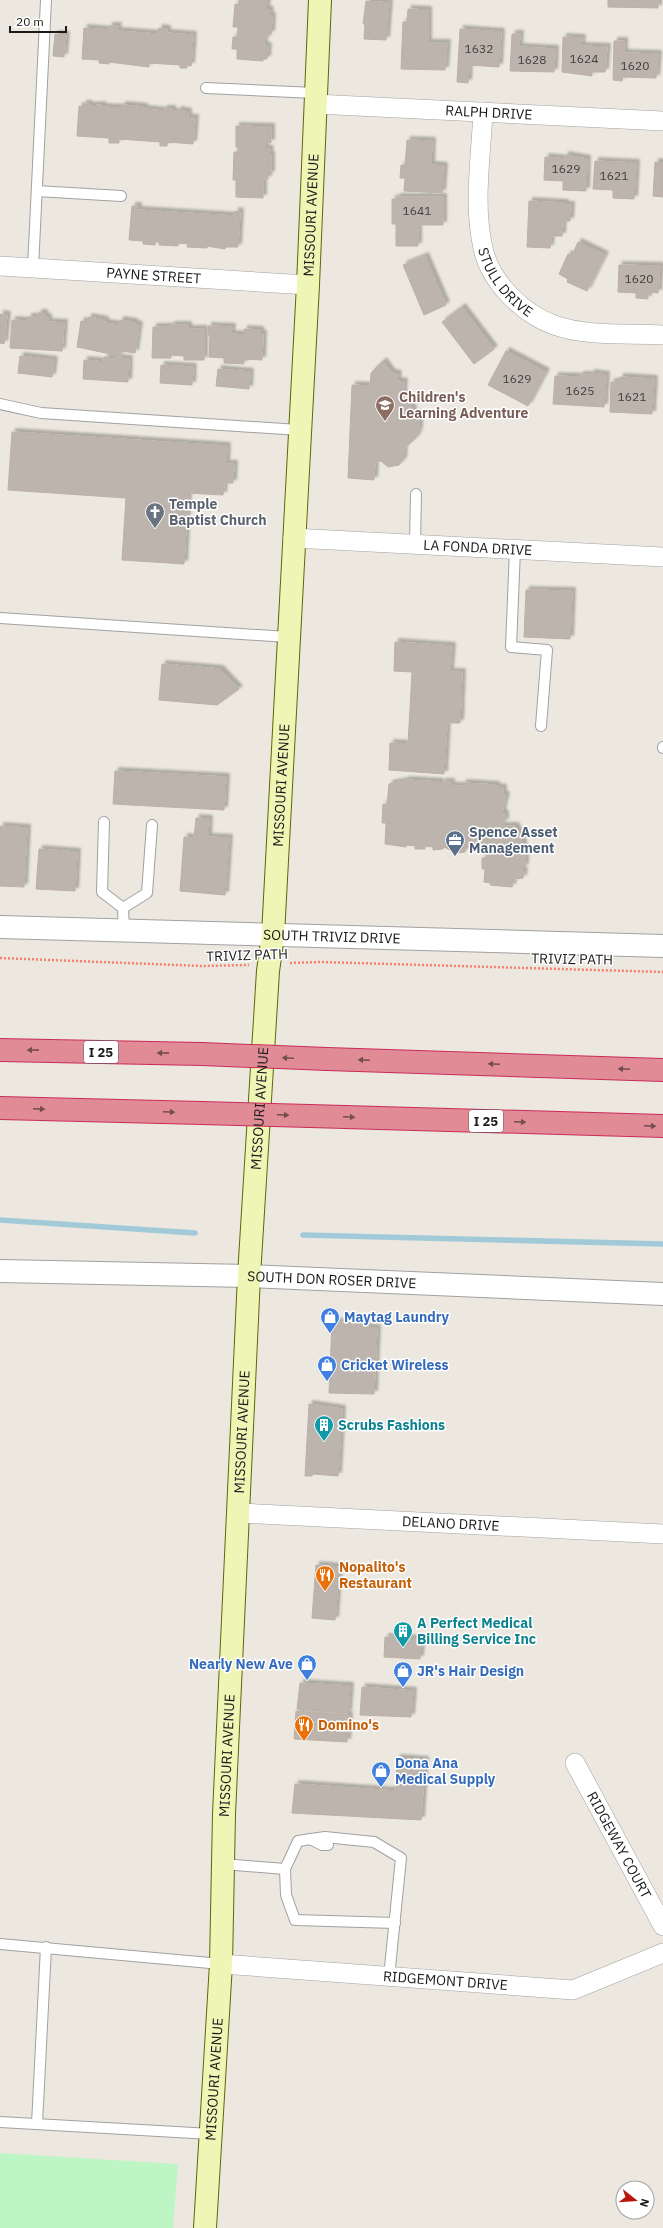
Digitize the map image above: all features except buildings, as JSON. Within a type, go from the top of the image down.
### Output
[{"type":"highway","name":"I 25","points":[[0,1050],[202,1054],[663,1070]]},
{"type":"highway","name":"I 25","points":[[0,1108],[663,1126]]},
{"type":"main road","name":"MISSOURI AVENUE","points":[[205,2228],[221,1964],[223,1864],[249,1276],[272,935],[308,285],[320,0]]},
{"type":"street","name":"RALPH DRIVE","points":[[315,98],[483,112],[663,121]]},
{"type":"street","name":"STULL DRIVE","points":[[483,112],[479,214],[483,249],[500,285],[524,310],[554,325],[582,331],[663,335]]},
{"type":"street","name":"PAYNE STREET","points":[[0,266],[308,285]]},
{"type":"street","name":"LA FONDA DRIVE","points":[[293,538],[663,556]]},
{"type":"street","name":"SOUTH TRIVIZ DRIVE","points":[[0,927],[663,946]]},
{"type":"street","name":"SOUTH DON ROSER DRIVE","points":[[0,1271],[249,1276],[663,1294]]},
{"type":"street","name":"DELANO DRIVE","points":[[239,1513],[663,1534]]},
{"type":"street","name":"RIDGEWAY COURT","points":[[575,1764],[663,1926]]},
{"type":"street","name":"RIDGEMONT DRIVE","points":[[221,1964],[573,1990],[663,1953]]},
{"type":"lane","points":[[33,268],[46,0]]},
{"type":"lane","points":[[206,88],[315,98]]},
{"type":"lane","points":[[36,190],[121,196]]},
{"type":"lane","points":[[0,404],[41,413],[299,430]]},
{"type":"lane","points":[[415,544],[416,494]]},
{"type":"lane","points":[[515,549],[511,646],[547,650],[541,726]]},
{"type":"lane","points":[[0,618],[288,637]]},
{"type":"lane","points":[[104,822],[102,892],[123,908]]},
{"type":"lane","points":[[123,908],[147,893],[152,825]]},
{"type":"lane","points":[[123,908],[124,931]]},
{"type":"lane","points":[[390,1976],[395,1923],[401,1858],[374,1842],[325,1838],[298,1841],[285,1869],[286,1895],[295,1920],[395,1923]]},
{"type":"lane","points":[[310,1839],[322,1845],[328,1845]]},
{"type":"lane","points":[[341,1845],[351,1846],[364,1841]]},
{"type":"lane","points":[[223,1864],[285,1869]]},
{"type":"lane","points":[[0,1944],[221,1964]]},
{"type":"lane","points":[[37,2124],[46,1948]]},
{"type":"lane","points":[[0,2122],[211,2134]]},
{"type":"path","name":"TRIVIZ PATH","points":[[0,958],[202,966],[321,962],[663,972]]},
{"type":"green space","points":[[0,2153],[178,2164],[173,2228],[0,2228]]},
{"type":"waterway","points":[[0,1220],[195,1233]]},
{"type":"waterway","points":[[303,1235],[663,1244]]},
{"type":"place","name":"Children's Learning Adventure","points":[[385,422]]},
{"type":"place","name":"Temple Baptist Church","points":[[155,529]]},
{"type":"place","name":"Spence Asset Management","points":[[455,857]]},
{"type":"place","name":"Maytag Laundry","points":[[330,1334]]},
{"type":"place","name":"Cricket Wireless","points":[[327,1382]]},
{"type":"place","name":"Scrubs Fashions","points":[[324,1442]]},
{"type":"place","name":"Nopalito's Restaurant","points":[[325,1592]]},
{"type":"place","name":"A Perfect Medical Billing Service Inc","points":[[403,1648]]},
{"type":"place","name":"Nearly New Ave","points":[[307,1681]]},
{"type":"place","name":"JR's Hair Design","points":[[403,1688]]},
{"type":"place","name":"Domino's","points":[[304,1742]]},
{"type":"place","name":"Dona Ana Medical Supply","points":[[381,1788]]}]
